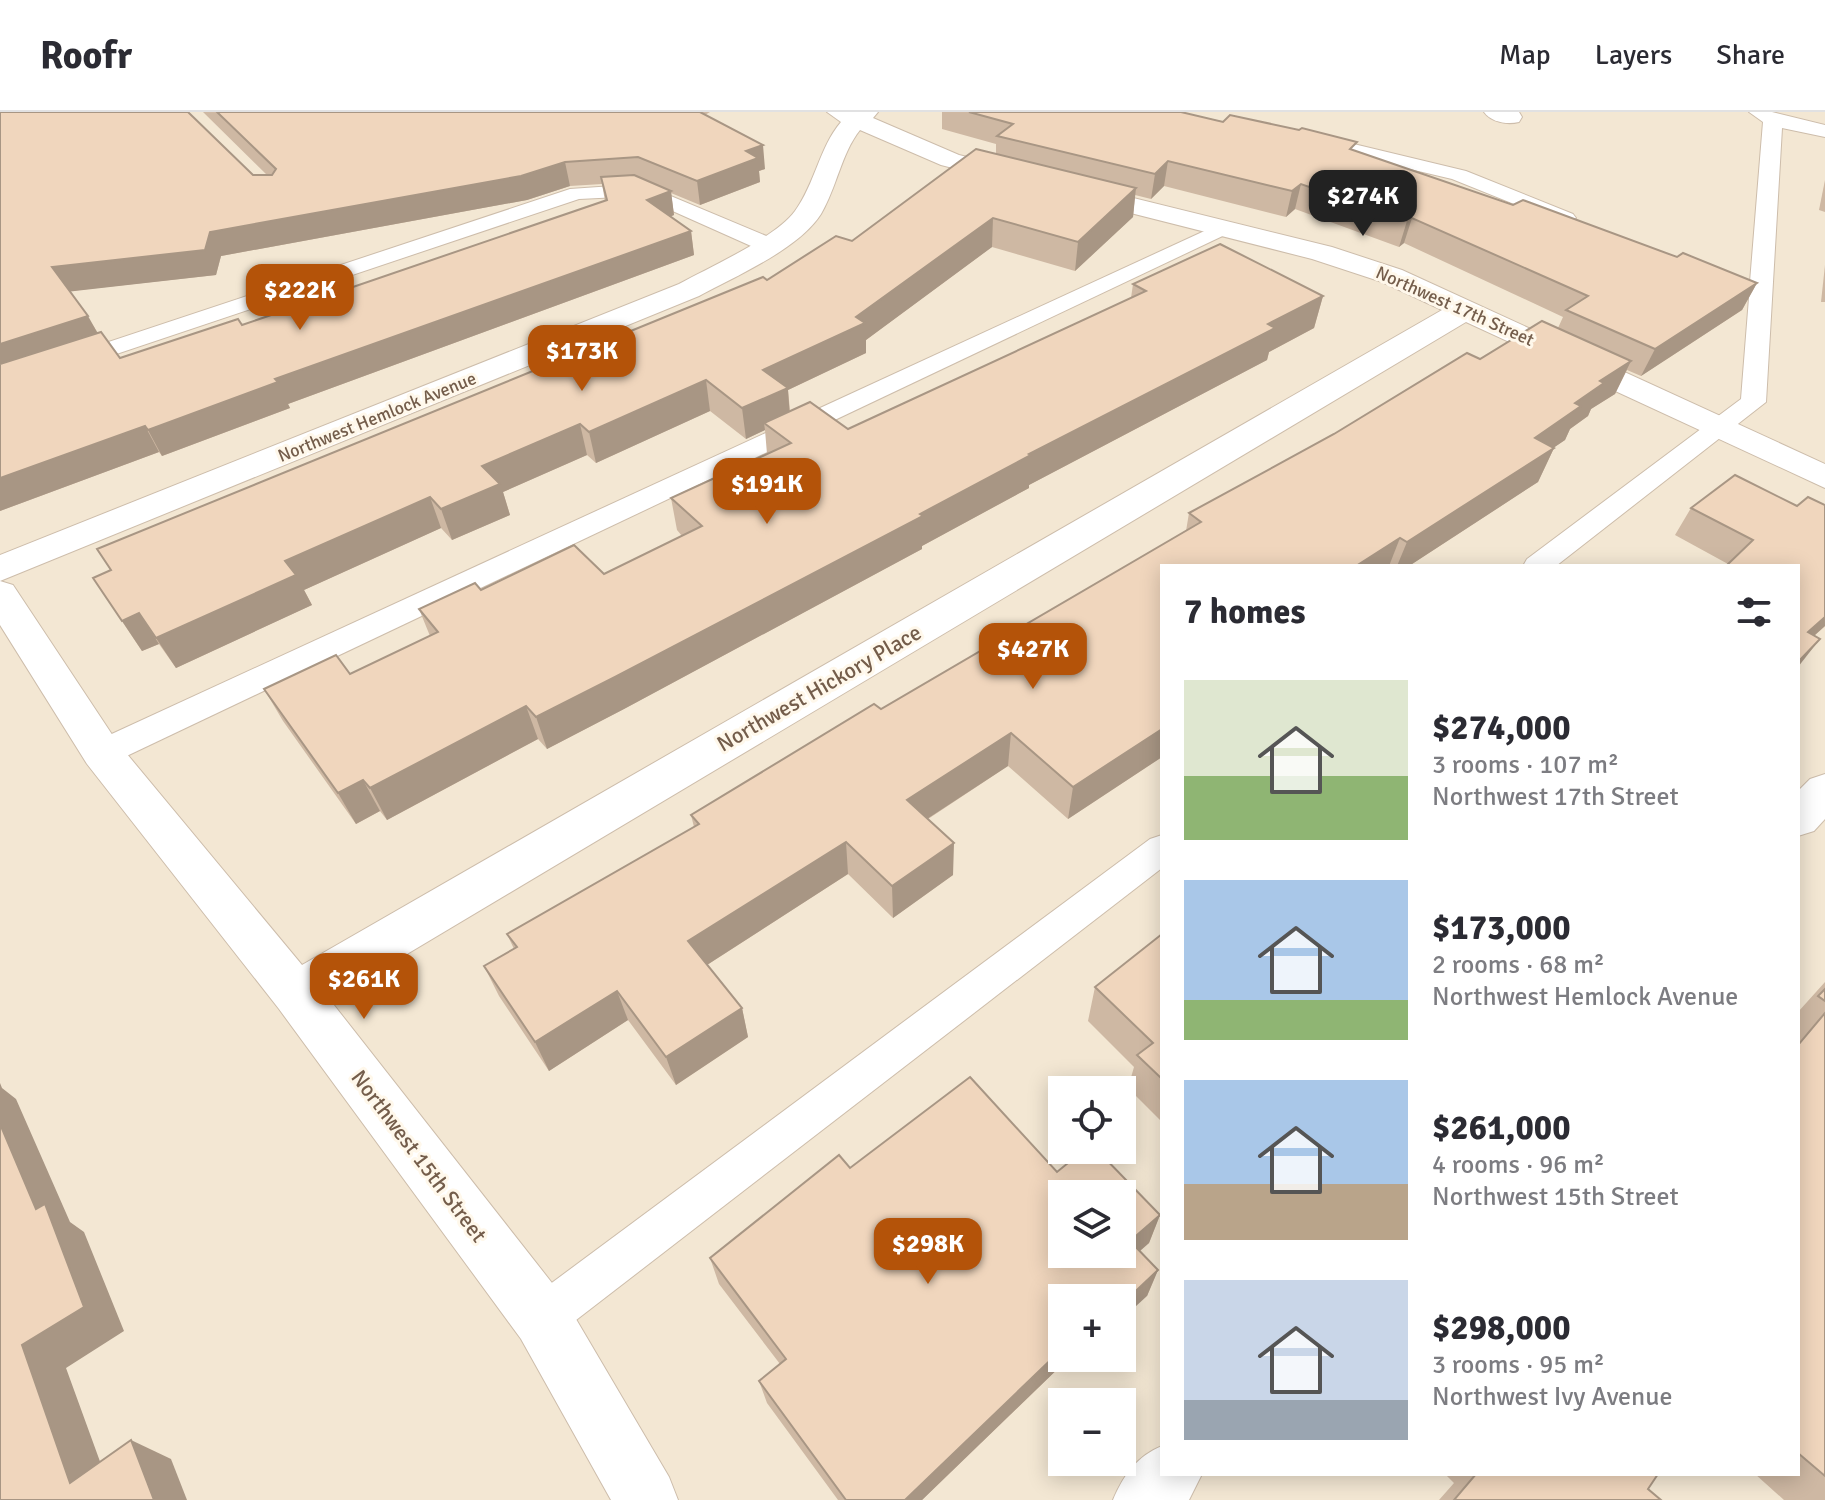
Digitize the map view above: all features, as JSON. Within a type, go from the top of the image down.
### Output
[{"type":"street","name":"Northwest 17th Street","points":[[853,115],[950,160],[1336,257],[1392,276],[1825,477]]},
{"type":"street","name":"Northwest Hemlock Avenue","points":[[0,569],[689,290],[768,245],[808,215],[829,159],[853,115]]},
{"type":"street","name":"Northwest Hickory Place","points":[[296,994],[1466,309]]},
{"type":"street","name":"Northwest 15th Street","points":[[0,594],[102,753],[296,994],[542,1318],[646,1500]]},
{"type":"street","points":[[1800,817],[1825,791]]},
{"type":"street","points":[[1145,1500],[1168,1476]]},
{"type":"lane","points":[[1540,564],[1753,402],[1766,116],[1825,131]]},
{"type":"lane","points":[[1287,135],[1459,175],[1579,223]]},
{"type":"lane","points":[[0,386],[577,193],[642,190],[768,245]]},
{"type":"lane","points":[[102,753],[1224,228]]},
{"type":"lane","points":[[1691,266],[1760,294]]},
{"type":"lane","points":[[542,1318],[1160,851]]},
{"type":"shaded area","points":[[0,112],[1825,112],[1825,1500],[0,1500]]},
{"type":"building","points":[[0,112],[188,112],[253,175],[272,175],[276,169],[217,112],[700,112],[763,145],[746,151],[758,158],[697,181],[638,157],[565,162],[521,176],[210,232],[205,250],[52,267],[88,316],[0,344]]},
{"type":"building","points":[[969,112],[1181,112],[1223,122],[1230,115],[1299,130],[1302,128],[1357,142],[1350,149],[1513,205],[1523,200],[1677,257],[1683,253],[1757,283],[1655,349],[1566,310],[1588,296],[1412,218],[1407,221],[1301,184],[1292,191],[1168,161],[1155,174],[997,136],[1013,124]]},
{"type":"building","points":[[976,149],[1136,188],[1078,242],[993,218],[856,317],[865,323],[763,370],[788,388],[742,408],[706,380],[589,432],[580,424],[482,466],[500,484],[441,509],[430,497],[285,561],[296,575],[156,638],[139,613],[122,621],[93,578],[111,570],[97,549],[763,277],[767,280],[836,236],[852,241]]},
{"type":"building","points":[[634,175],[671,191],[647,200],[691,231],[275,379],[278,382],[148,430],[145,426],[0,478],[0,364],[101,332],[120,358],[238,319],[242,325],[607,200],[601,177]]},
{"type":"building","points":[[1220,244],[1323,296],[1268,324],[1275,328],[1029,454],[920,514],[923,516],[536,717],[526,706],[370,788],[363,780],[338,793],[264,689],[336,655],[350,674],[438,632],[419,609],[475,583],[481,590],[574,545],[604,574],[702,526],[671,498],[791,443],[764,423],[810,402],[848,429],[1146,291],[1133,284]]},
{"type":"building","points":[[1542,321],[1631,361],[1600,381],[1604,383],[1575,403],[1581,406],[1535,438],[1554,448],[1407,542],[1400,538],[1359,564],[1160,564],[1160,730],[1073,787],[1011,733],[907,800],[954,843],[892,886],[846,842],[688,941],[742,1008],[666,1057],[617,991],[535,1042],[484,966],[517,947],[507,934],[699,824],[691,815],[874,704],[881,709],[1201,522],[1189,513],[1334,434],[1467,353],[1480,359]]},
{"type":"building","points":[[1735,475],[1797,506],[1808,497],[1825,505],[1825,617],[1808,632],[1820,639],[1800,660],[1800,564],[1728,564],[1753,540],[1691,508]]},
{"type":"building","points":[[1160,936],[1160,1077],[1137,1055],[1153,1043],[1095,987]]},
{"type":"building","points":[[1825,989],[1825,1001],[1818,996]]},
{"type":"building","points":[[1825,1013],[1825,1476],[1800,1455],[1800,1043]]},
{"type":"building","points":[[970,1077],[1057,1172],[1067,1164],[1111,1164],[1126,1180],[1048,1180],[1048,1268],[1136,1268],[1136,1247],[1158,1270],[1136,1291],[1136,1284],[1048,1284],[1048,1362],[905,1500],[846,1500],[759,1381],[786,1359],[710,1258],[839,1155],[850,1168]]},
{"type":"building","points":[[0,1124],[36,1209],[45,1204],[84,1307],[22,1345],[70,1483],[131,1440],[154,1500],[0,1500]]},
{"type":"building","points":[[1136,1190],[1160,1215],[1136,1236]]},
{"type":"building","points":[[1474,1476],[1657,1476],[1648,1489],[1661,1500],[1454,1500]]}]
